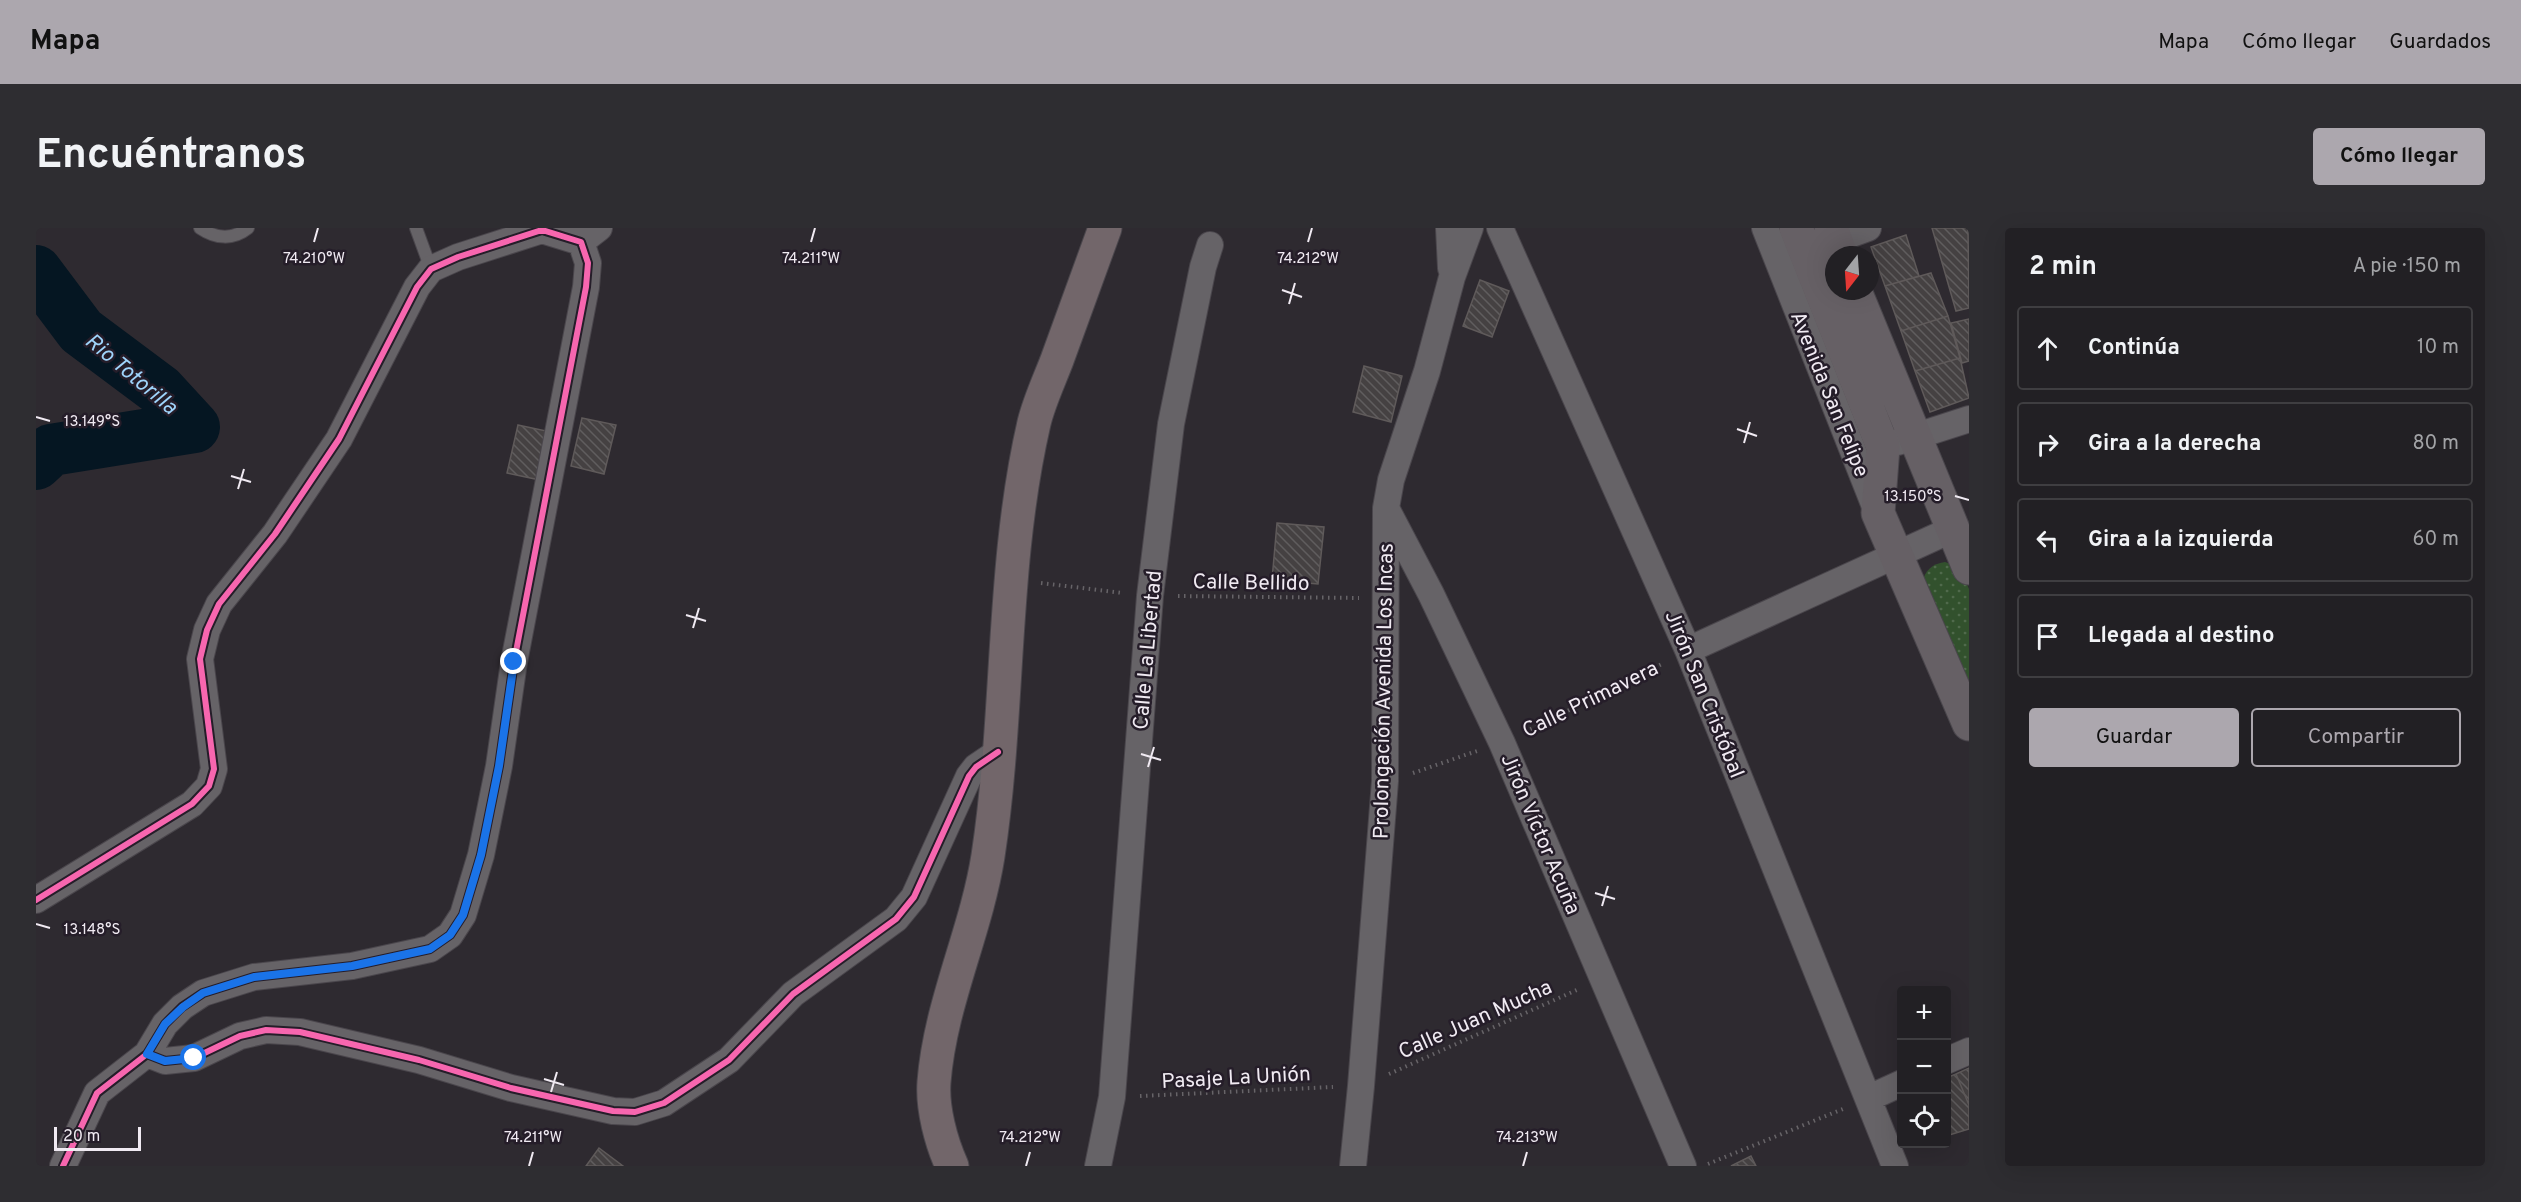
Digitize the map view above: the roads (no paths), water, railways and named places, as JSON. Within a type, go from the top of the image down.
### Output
[{"type":"highway","points":[[952,1166],[936,1114],[934,1083],[950,1001],[975,915],[987,858],[998,752],[1011,580],[1022,487],[1035,421],[1105,228]]},
{"type":"street","points":[[1449,228],[1452,277]]},
{"type":"street","name":"Prolongación Avenida Los Incas","points":[[1353,1166],[1385,782],[1386,508],[1391,480],[1427,371],[1452,277],[1470,228]]},
{"type":"street","name":"Jirón San Cristóbal","points":[[1500,228],[1688,650],[1895,1166]]},
{"type":"street","name":"Avenida San Felipe","points":[[1765,228],[1869,452]]},
{"type":"street","points":[[1796,228],[1869,452],[1878,513],[1894,555],[1969,724]]},
{"type":"street","points":[[1836,241],[1868,228]]},
{"type":"street","points":[[36,900],[192,804],[209,786],[214,769],[200,659],[207,630],[219,604],[275,534],[339,439],[417,287],[431,270],[458,256],[542,230],[590,235],[586,288],[514,662],[496,777],[481,855],[463,915],[450,935],[430,949],[352,966],[254,977],[203,993],[165,1024],[147,1054],[97,1093],[63,1166]]},
{"type":"street","name":"Calle La Libertad","points":[[1098,1166],[1112,1097],[1150,596],[1171,424],[1203,267],[1210,245]]},
{"type":"street","points":[[1859,300],[1969,568]]},
{"type":"street","points":[[1869,452],[1969,419]]},
{"type":"street","name":"Jirón Víctor Acuña","points":[[1386,508],[1431,594],[1502,743],[1683,1166]]},
{"type":"street","points":[[1688,650],[1953,529]]},
{"type":"street","points":[[147,1054],[165,1061],[194,1058],[240,1036],[266,1030],[300,1032],[419,1060],[511,1088],[612,1111],[635,1112],[664,1103],[729,1060],[793,994],[896,919],[905,910],[914,897],[969,776],[976,767],[998,752]]},
{"type":"street","points":[[1951,1059],[1969,1050]]},
{"type":"street","points":[[1869,1098],[1897,1085]]},
{"type":"lane","points":[[200,228],[219,237],[231,236],[248,228]]},
{"type":"lane","points":[[416,228],[423,253],[431,270]]},
{"type":"waterway","name":"Rio Totorilla","points":[[36,271],[81,331],[160,390],[194,427],[51,450],[36,464]]}]
